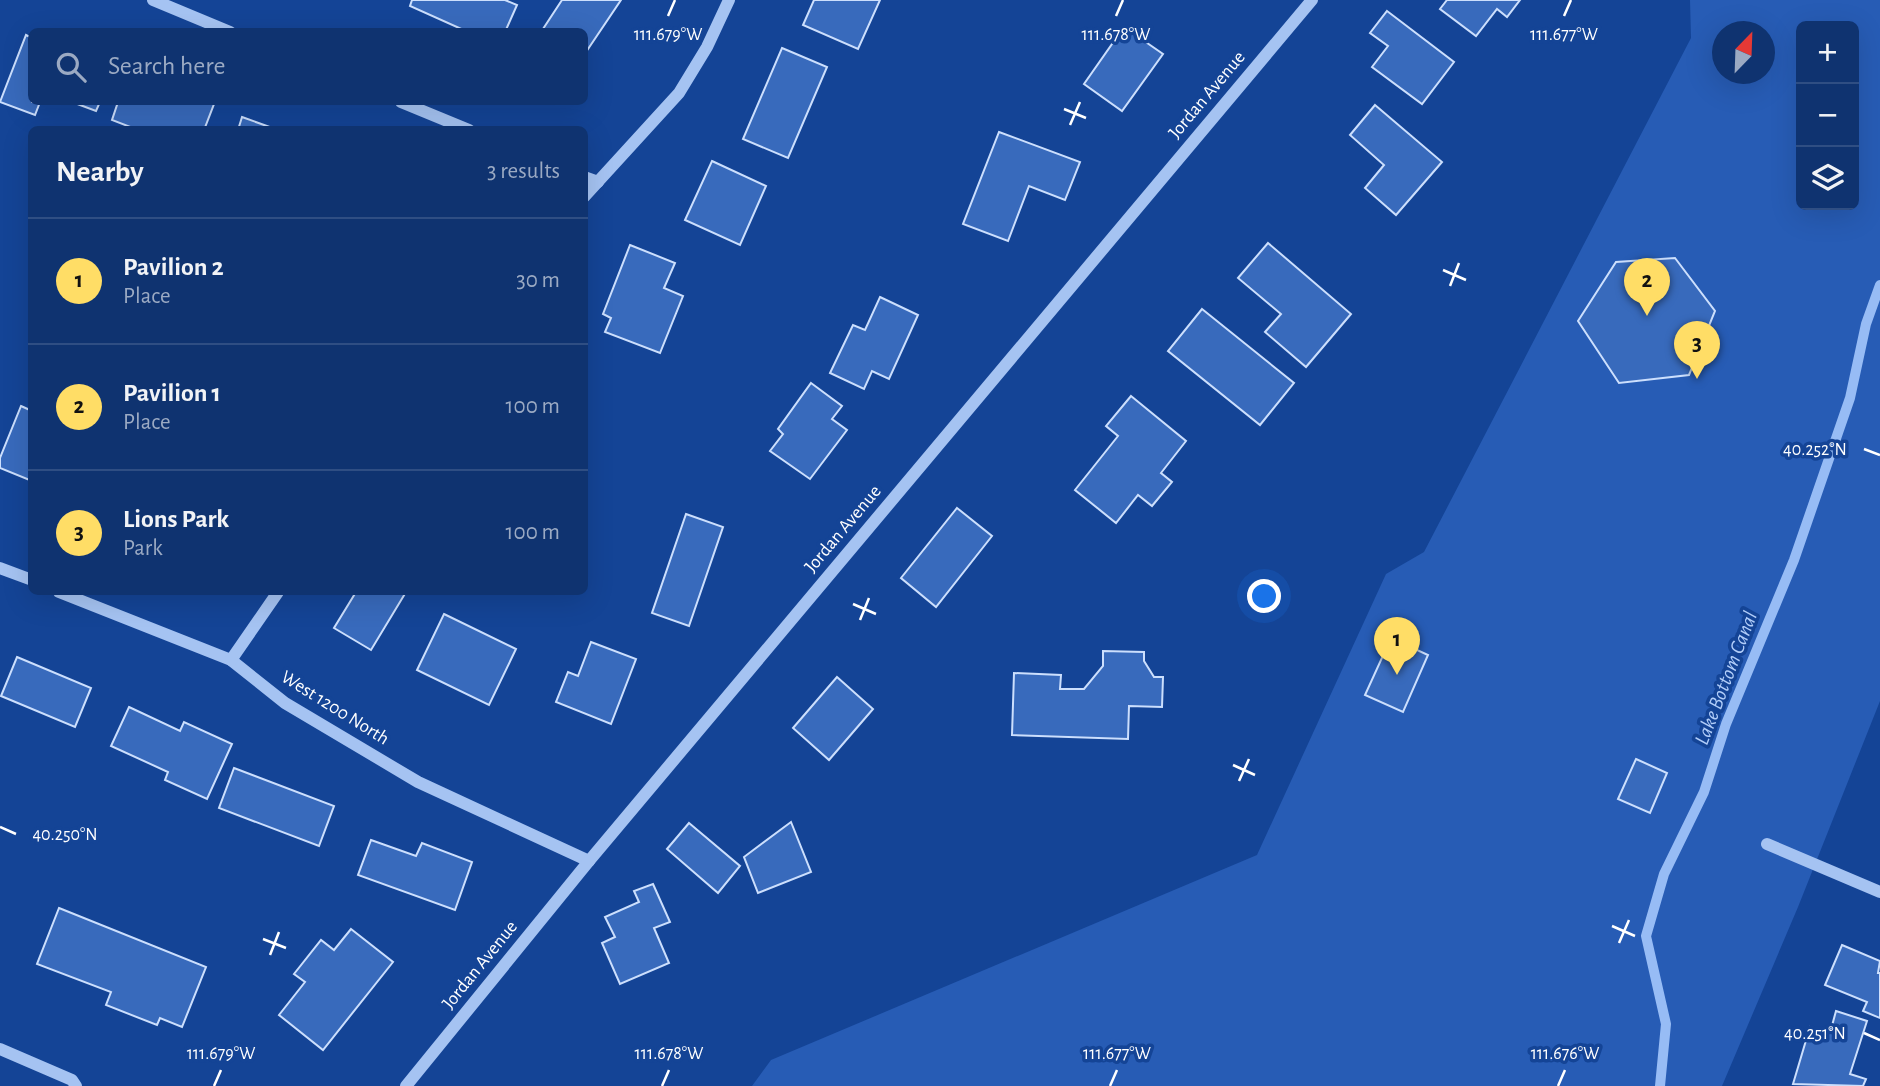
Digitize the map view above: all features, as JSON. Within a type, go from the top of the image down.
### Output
[{"type":"street","points":[[153,0],[220,28]]},
{"type":"street","points":[[588,193],[679,93],[708,47],[729,0]]},
{"type":"street","name":"Jordan Avenue","points":[[406,1086],[589,861],[1312,0]]},
{"type":"street","points":[[408,105],[459,126]]},
{"type":"street","points":[[588,178],[598,182]]},
{"type":"street","points":[[0,568],[28,578]]},
{"type":"street","name":"West 1200 North","points":[[68,595],[231,660],[285,703],[418,782],[589,861]]},
{"type":"street","points":[[231,660],[276,595]]},
{"type":"street","points":[[1766,844],[1880,892]]},
{"type":"street","points":[[0,1049],[72,1080],[76,1086]]},
{"type":"shaded area","points":[[1690,0],[1880,0],[1880,701],[1798,907],[1722,1086],[752,1086],[771,1060],[1257,855],[1386,574],[1424,552],[1691,38]]},
{"type":"building","points":[[412,0],[505,0],[517,5],[507,28],[459,28],[410,6]]},
{"type":"building","points":[[562,0],[621,0],[588,49],[588,28],[544,28]]},
{"type":"building","points":[[814,0],[880,0],[858,49],[803,25]]},
{"type":"building","points":[[1447,0],[1520,0],[1507,17],[1497,9],[1476,36],[1440,9]]},
{"type":"building","points":[[1387,11],[1454,62],[1422,104],[1372,67],[1388,46],[1370,33]]},
{"type":"building","points":[[1124,27],[1163,54],[1122,111],[1084,84]]},
{"type":"building","points":[[26,35],[28,105],[39,105],[35,115],[0,102]]},
{"type":"building","points":[[782,48],[827,67],[788,158],[743,139]]},
{"type":"building","points":[[80,105],[99,105],[96,111]]},
{"type":"building","points":[[117,105],[214,105],[206,126],[128,126],[112,120]]},
{"type":"building","points":[[1375,105],[1442,162],[1396,215],[1365,188],[1384,165],[1350,135]]},
{"type":"building","points":[[242,117],[267,126],[239,126]]},
{"type":"building","points":[[999,132],[1080,162],[1065,200],[1029,186],[1008,241],[963,224]]},
{"type":"building","points":[[712,161],[766,186],[740,245],[685,220]]},
{"type":"building","points":[[1268,243],[1351,314],[1306,367],[1265,332],[1281,314],[1238,278]]},
{"type":"building","points":[[630,245],[675,263],[664,288],[683,296],[660,353],[605,332],[611,318],[603,314]]},
{"type":"building","points":[[1675,258],[1715,311],[1689,375],[1619,383],[1578,321],[1616,262]]},
{"type":"building","points":[[880,297],[918,315],[889,379],[872,371],[864,389],[830,373],[853,325],[865,330]]},
{"type":"building","points":[[1202,309],[1294,383],[1260,425],[1168,351]]},
{"type":"building","points":[[811,383],[842,406],[832,419],[847,430],[810,479],[770,451],[783,434],[778,429]]},
{"type":"building","points":[[1131,396],[1186,441],[1161,473],[1172,482],[1152,506],[1138,495],[1116,523],[1075,490],[1118,436],[1106,426]]},
{"type":"building","points":[[21,406],[28,409],[28,479],[0,468],[0,458]]},
{"type":"building","points":[[957,508],[992,536],[936,607],[901,578]]},
{"type":"building","points":[[686,514],[723,527],[689,626],[652,613]]},
{"type":"building","points":[[354,595],[404,595],[371,650],[334,628]]},
{"type":"building","points":[[444,614],[516,649],[489,705],[417,670]]},
{"type":"building","points":[[1391,638],[1428,655],[1403,712],[1365,695]]},
{"type":"building","points":[[591,642],[636,659],[611,724],[556,702],[568,672],[578,676]]},
{"type":"building","points":[[1103,651],[1144,652],[1144,661],[1154,677],[1163,677],[1162,707],[1129,706],[1128,739],[1012,735],[1014,673],[1061,675],[1060,689],[1084,689],[1103,666]]},
{"type":"building","points":[[17,657],[91,688],[75,727],[1,696]]},
{"type":"building","points":[[837,677],[873,709],[829,760],[793,728]]},
{"type":"building","points":[[129,707],[180,731],[184,722],[232,744],[207,799],[165,780],[168,772],[111,746]]},
{"type":"building","points":[[1636,759],[1667,773],[1650,813],[1618,799]]},
{"type":"building","points":[[234,768],[334,806],[319,846],[219,808]]},
{"type":"building","points":[[791,822],[811,872],[758,893],[744,857]]},
{"type":"building","points":[[689,823],[740,866],[718,893],[667,849]]},
{"type":"building","points":[[371,840],[416,856],[422,843],[472,862],[455,910],[358,875]]},
{"type":"building","points":[[653,884],[670,922],[654,928],[669,963],[620,984],[602,943],[615,937],[605,917],[639,902],[634,891]]},
{"type":"building","points":[[59,908],[206,967],[182,1027],[160,1018],[157,1025],[106,1005],[111,992],[37,964]]},
{"type":"building","points":[[351,929],[393,962],[323,1050],[279,1015],[305,982],[294,974],[321,940],[334,950]]},
{"type":"building","points":[[1842,945],[1880,961],[1880,1018],[1863,1011],[1867,1002],[1825,985]]},
{"type":"building","points":[[1836,1011],[1867,1021],[1850,1074],[1866,1079],[1863,1086],[1793,1084],[1810,1027],[1830,1033]]},
{"type":"waterway","name":"Lake Bottom Canal","points":[[1660,1086],[1666,1024],[1646,936],[1664,874],[1704,792],[1726,724],[1794,560],[1850,398],[1866,324],[1880,285]]},
{"type":"place","name":"Pavilion 1","points":[[1647,316]]},
{"type":"place","name":"Lions Park","points":[[1697,379]]},
{"type":"place","name":"Pavilion 2","points":[[1397,675]]}]
